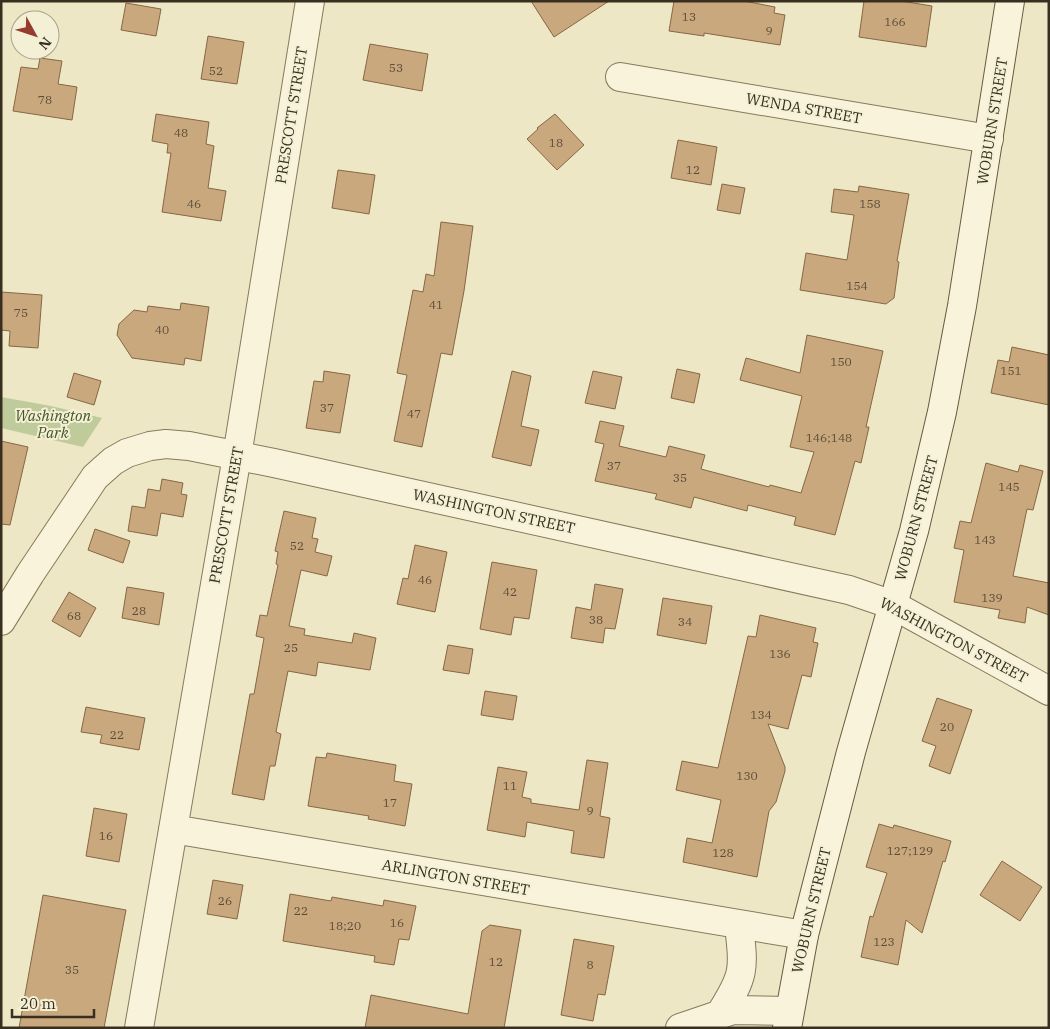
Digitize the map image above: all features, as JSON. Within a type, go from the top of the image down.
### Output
[{"type":"street","name":"PRESCOTT STREET","points":[[139,1028],[236,456],[310,1]]},
{"type":"street","name":"WOBURN STREET","points":[[788,1019],[804,935],[851,752],[930,466],[942,412],[962,306],[1010,1]]},
{"type":"street","name":"WENDA STREET","points":[[620,77],[989,139]]},
{"type":"street","name":"WASHINGTON STREET","points":[[1,621],[90,483],[100,471],[113,461],[134,450],[166,444],[190,446],[284,465],[849,590],[893,605],[1049,691]]},
{"type":"street","name":"ARLINGTON STREET","points":[[173,829],[804,935]]},
{"type":"street","points":[[720,1014],[736,989],[743,968],[739,925]]},
{"type":"street","points":[[680,1028],[733,1010],[748,1009],[788,1019]]},
{"type":"green space","name":"Washington Park","points":[[1,397],[102,418],[83,447],[1,428]]},
{"type":"building","points":[[531,1],[609,1],[554,37]]},
{"type":"building","points":[[674,1],[744,1],[775,7],[774,13],[785,15],[780,45],[704,33],[704,36],[669,31]]},
{"type":"building","points":[[864,1],[901,1],[932,6],[926,47],[859,37]]},
{"type":"building","points":[[126,3],[161,9],[156,36],[121,30]]},
{"type":"building","points":[[208,36],[244,42],[237,84],[201,79]]},
{"type":"building","points":[[370,44],[428,54],[422,91],[363,80]]},
{"type":"building","points":[[40,60],[62,61],[58,84],[77,87],[72,120],[13,111],[21,67],[38,69]]},
{"type":"building","points":[[156,114],[209,122],[206,144],[214,146],[208,188],[226,191],[221,221],[162,212],[171,153],[167,153],[168,144],[152,141]]},
{"type":"building","points":[[555,114],[584,145],[557,170],[527,139],[537,128]]},
{"type":"building","points":[[678,140],[717,147],[711,185],[671,178]]},
{"type":"building","points":[[338,170],[375,175],[369,214],[332,208]]},
{"type":"building","points":[[722,184],[745,188],[740,214],[717,210]]},
{"type":"building","points":[[859,186],[909,194],[897,261],[899,262],[894,298],[886,304],[800,290],[806,253],[847,260],[854,215],[831,212],[834,189],[858,192]]},
{"type":"building","points":[[441,222],[473,226],[464,291],[452,355],[441,353],[422,447],[394,441],[407,375],[397,373],[413,290],[423,292],[426,274],[434,276]]},
{"type":"building","points":[[1,292],[42,295],[38,348],[9,346],[10,331],[1,330]]},
{"type":"building","points":[[181,303],[209,307],[201,361],[185,358],[184,365],[132,358],[117,335],[119,324],[134,310],[147,312],[148,306],[180,310]]},
{"type":"building","points":[[807,335],[883,351],[866,427],[869,427],[861,463],[855,461],[835,535],[794,525],[796,517],[748,505],[747,511],[694,497],[691,508],[655,499],[657,494],[595,481],[604,444],[595,442],[600,421],[624,426],[619,446],[666,457],[669,446],[705,455],[701,469],[769,487],[770,485],[801,493],[814,452],[790,447],[802,396],[740,380],[746,358],[800,373]]},
{"type":"building","points":[[1012,347],[1049,355],[1049,405],[991,393],[998,360],[1009,362]]},
{"type":"building","points":[[677,369],[700,374],[694,403],[671,398]]},
{"type":"building","points":[[324,371],[350,375],[340,433],[306,428],[314,381],[323,382]]},
{"type":"building","points":[[512,371],[531,376],[521,426],[539,430],[531,466],[492,457]]},
{"type":"building","points":[[593,371],[622,377],[615,409],[585,403]]},
{"type":"building","points":[[74,373],[101,381],[94,405],[67,397]]},
{"type":"building","points":[[1,441],[28,447],[10,525],[1,524]]},
{"type":"building","points":[[986,463],[1018,472],[1020,465],[1043,471],[1033,510],[1027,509],[1013,576],[1049,583],[1049,615],[1027,607],[1025,623],[998,618],[1000,610],[954,602],[964,550],[954,548],[960,521],[971,523]]},
{"type":"building","points":[[162,479],[183,483],[181,494],[187,495],[183,517],[161,513],[157,536],[128,531],[132,506],[145,508],[148,489],[160,491]]},
{"type":"building","points":[[284,511],[316,518],[312,538],[318,539],[315,552],[332,556],[327,576],[301,570],[289,626],[305,629],[304,635],[352,643],[354,633],[376,638],[370,670],[318,662],[316,676],[288,671],[276,732],[281,734],[275,766],[270,766],[264,800],[232,794],[250,694],[254,694],[264,638],[256,636],[260,615],[267,616],[278,565],[276,564],[278,552],[275,551]]},
{"type":"building","points":[[95,529],[130,541],[123,563],[88,550]]},
{"type":"building","points":[[415,545],[447,552],[435,612],[397,604],[403,578],[408,579]]},
{"type":"building","points":[[492,562],[537,570],[529,619],[514,617],[511,635],[480,629]]},
{"type":"building","points":[[595,584],[623,589],[615,629],[605,628],[603,643],[571,638],[576,607],[591,610]]},
{"type":"building","points":[[127,587],[164,593],[159,625],[122,618]]},
{"type":"building","points":[[69,592],[96,608],[80,637],[52,621]]},
{"type":"building","points":[[663,598],[712,606],[706,644],[657,635]]},
{"type":"building","points":[[760,615],[816,628],[813,642],[818,643],[811,677],[802,675],[788,729],[768,724],[785,771],[776,802],[769,811],[757,877],[683,862],[687,838],[712,843],[721,800],[676,790],[682,761],[718,768],[748,636],[756,637]]},
{"type":"building","points":[[448,645],[473,649],[469,674],[443,670]]},
{"type":"building","points":[[485,691],[517,696],[513,720],[481,715]]},
{"type":"building","points":[[937,698],[972,710],[950,774],[929,766],[936,746],[922,741]]},
{"type":"building","points":[[86,707],[145,718],[139,750],[100,743],[102,735],[81,732]]},
{"type":"building","points":[[327,753],[396,765],[394,781],[412,784],[405,826],[368,819],[369,816],[308,806],[316,757],[326,758]]},
{"type":"building","points":[[587,760],[608,763],[600,816],[610,818],[604,858],[571,853],[574,831],[527,822],[525,837],[487,830],[498,767],[527,772],[522,797],[531,799],[531,803],[579,810]]},
{"type":"building","points":[[94,808],[127,814],[119,862],[86,856]]},
{"type":"building","points":[[879,824],[893,828],[894,825],[951,841],[945,862],[943,861],[922,933],[906,920],[898,965],[861,957],[870,916],[873,917],[887,873],[866,867]]},
{"type":"building","points":[[1002,861],[1042,887],[1020,921],[980,895]]},
{"type":"building","points":[[213,880],[243,885],[237,919],[207,914]]},
{"type":"building","points":[[290,894],[331,901],[332,897],[383,906],[384,900],[416,906],[409,940],[399,939],[394,965],[374,962],[375,956],[283,941]]},
{"type":"building","points":[[43,895],[126,910],[104,1028],[19,1028]]},
{"type":"building","points":[[490,925],[521,930],[504,1028],[365,1028],[371,995],[468,1014],[482,931]]},
{"type":"building","points":[[574,939],[614,946],[605,995],[598,994],[593,1021],[561,1015]]}]
